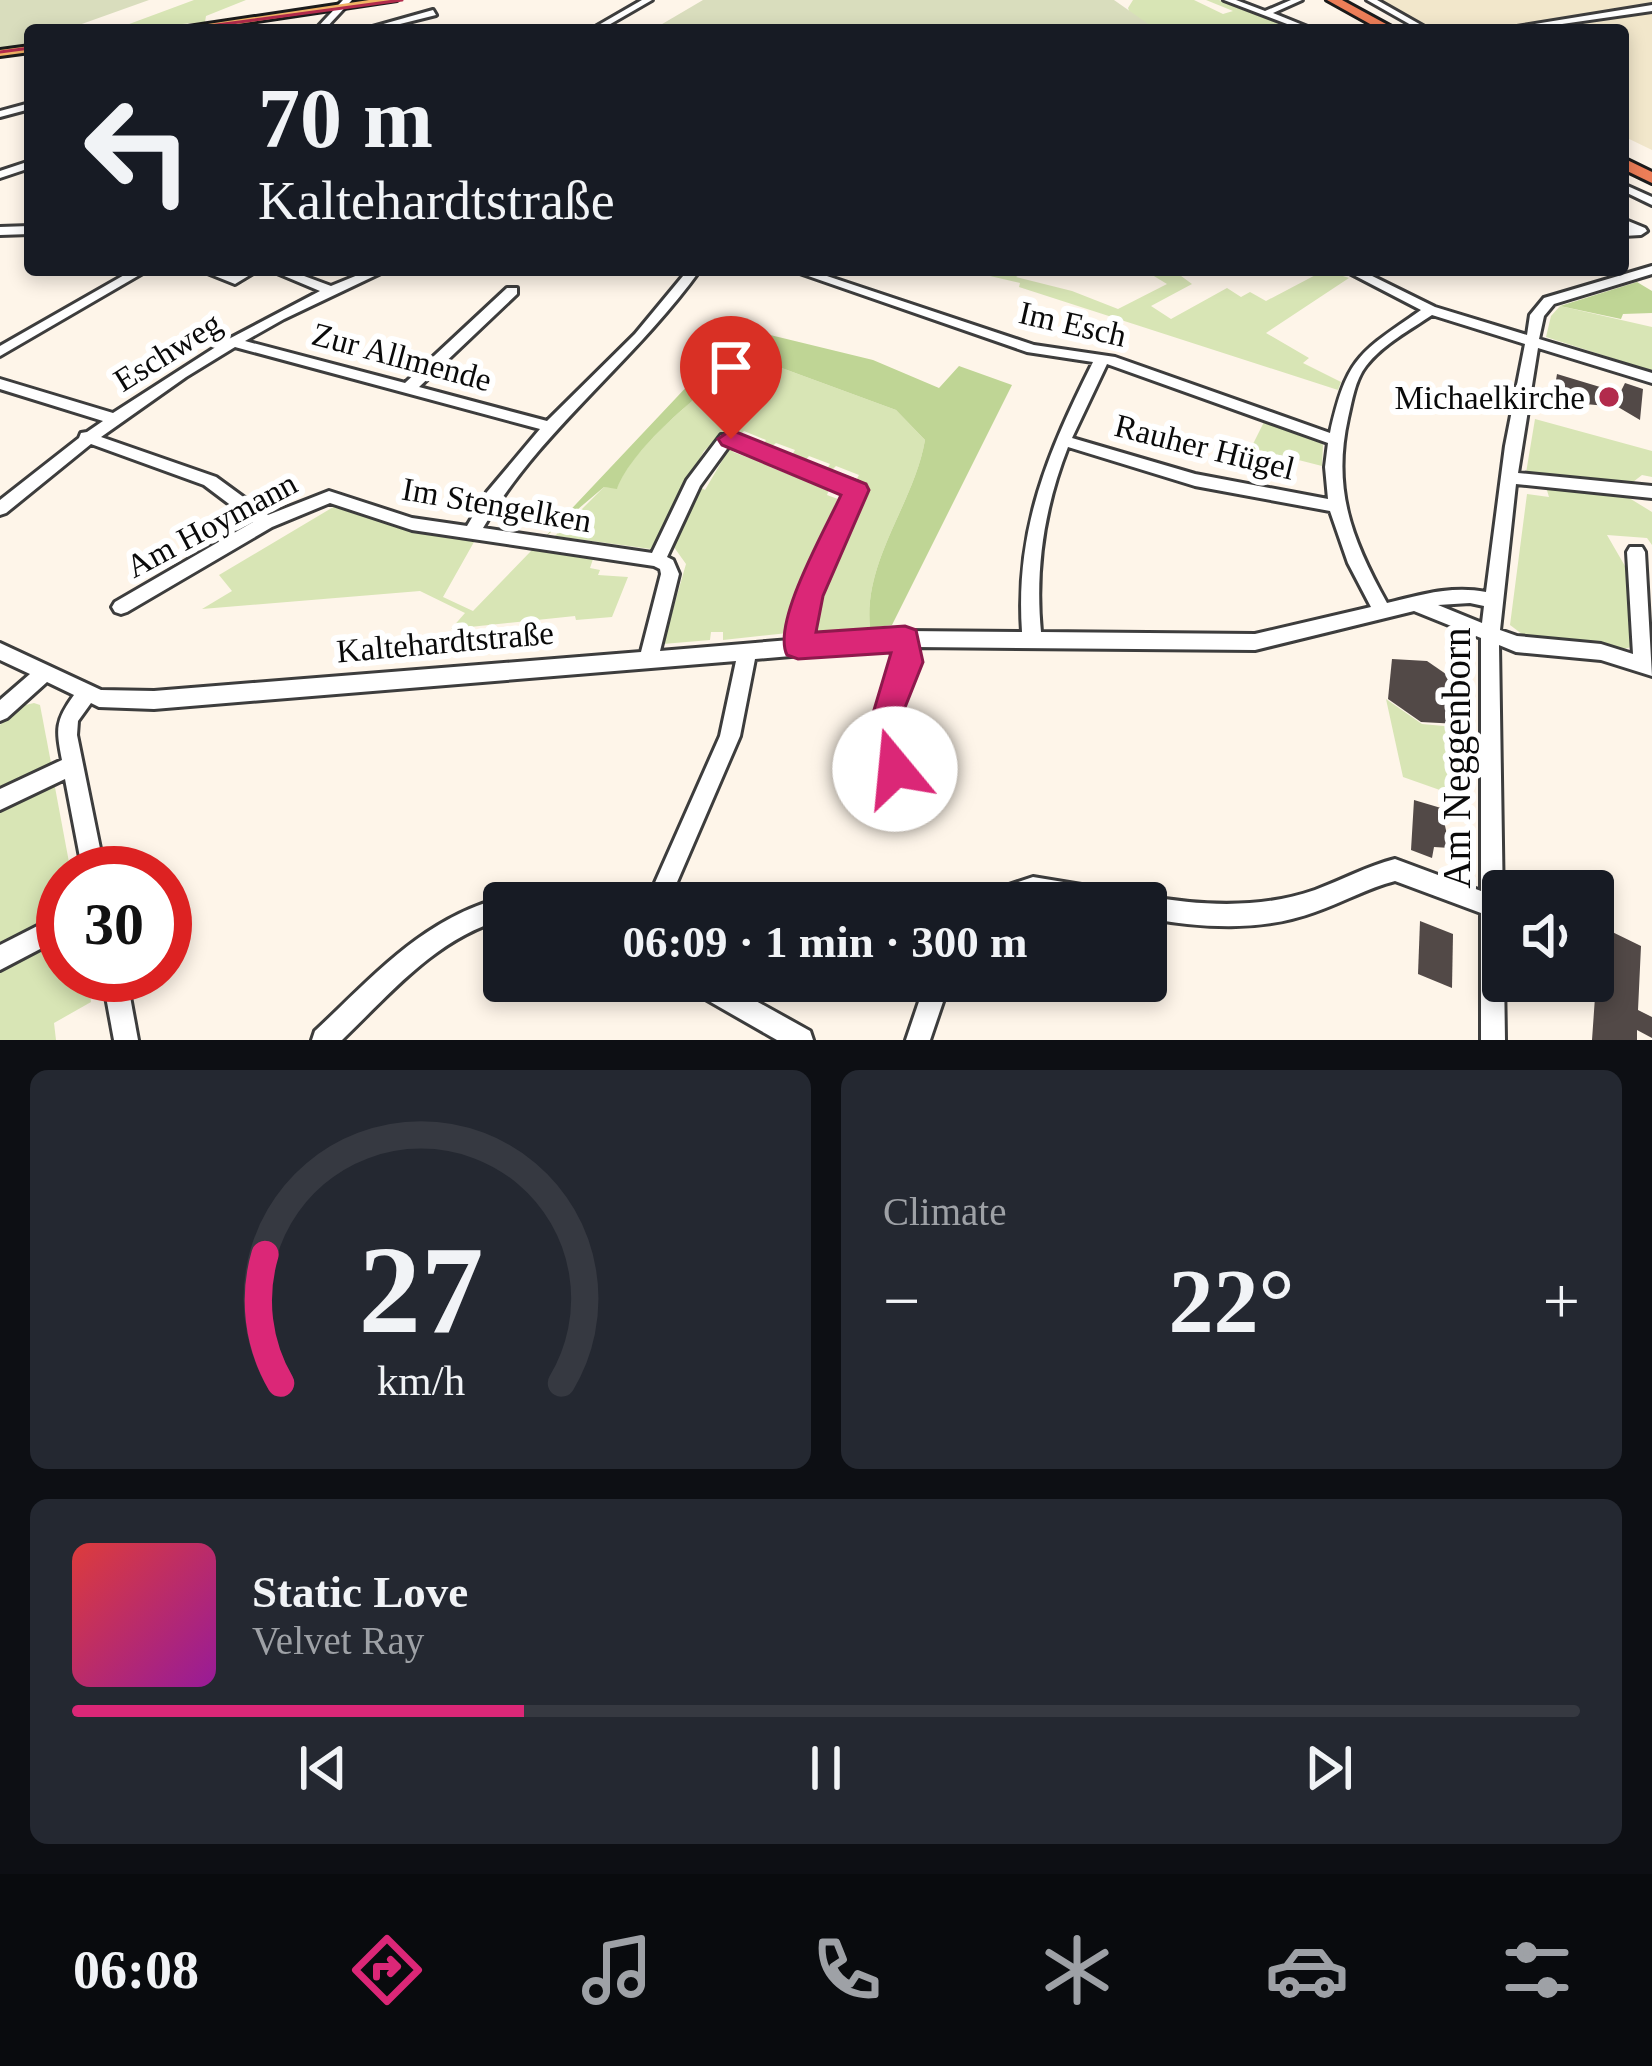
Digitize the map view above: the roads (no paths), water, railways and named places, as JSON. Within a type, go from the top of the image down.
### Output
[{"type":"highway","points":[[1312,0],[1358,24]]},
{"type":"highway","points":[[1333,0],[1379,24]]},
{"type":"main road","points":[[212,24],[392,0]]},
{"type":"street","points":[[605,24],[648,0]]},
{"type":"street","points":[[1228,0],[1293,24]]},
{"type":"street","points":[[1371,0],[1415,24]]},
{"type":"street","points":[[1264,14],[1294,2]]},
{"type":"street","points":[[1543,24],[1652,8]]},
{"type":"street","points":[[390,24],[434,13]]},
{"type":"street","name":"Am Neggenborn","points":[[1492,870],[1490,634],[1537,315],[1549,301],[1652,269]]},
{"type":"street","points":[[0,352],[132,276]]},
{"type":"street","points":[[292,276],[329,290]]},
{"type":"street","name":"Eschweg","points":[[0,509],[86,437],[329,290],[365,276]]},
{"type":"street","points":[[471,534],[488,504],[550,427],[641,340],[689,276]]},
{"type":"street","name":"Im Esch","points":[[815,276],[1032,349],[1102,358],[1334,440]]},
{"type":"street","points":[[1362,276],[1430,310],[1652,378]]},
{"type":"street","points":[[409,388],[512,290]]},
{"type":"street","points":[[1383,613],[1353,560],[1334,506],[1330,472],[1334,440],[1358,366],[1430,310]]},
{"type":"street","name":"Zur Allmende","points":[[238,343],[550,427]]},
{"type":"street","points":[[1032,638],[1029,585],[1045,479],[1102,358]]},
{"type":"street","points":[[0,384],[115,419]]},
{"type":"street","points":[[86,437],[210,481],[266,523]]},
{"type":"street","points":[[649,658],[670,574],[668,565],[657,560],[692,484],[726,439],[853,487],[856,496],[809,596],[798,646]]},
{"type":"street","name":"Rauher Hügel","points":[[1062,440],[1195,480],[1334,506]]},
{"type":"street","points":[[1510,478],[1652,492]]},
{"type":"street","name":"Im Stengelken","points":[[329,496],[395,519],[471,534],[657,560]]},
{"type":"street","name":"Am Hoymann","points":[[122,607],[266,523],[329,496]]},
{"type":"street","points":[[1420,606],[1516,644],[1601,652],[1648,666],[1636,552]]},
{"type":"street","name":"Kaltehardtstraße","points":[[0,651],[88,692],[113,699],[154,700],[905,639],[1256,642],[1443,597],[1493,601]]},
{"type":"street","points":[[882,740],[882,725],[907,662],[905,639]]},
{"type":"street","points":[[666,882],[730,736],[747,650]]},
{"type":"street","points":[[0,712],[45,672]]},
{"type":"street","points":[[88,692],[68,719],[89,846]]},
{"type":"street","points":[[0,800],[73,765]]},
{"type":"street","points":[[1167,911],[1202,915],[1267,912],[1310,903],[1395,870],[1482,902]]},
{"type":"street","points":[[324,1040],[432,942],[483,914]]},
{"type":"street","points":[[0,958],[36,939]]},
{"type":"street","points":[[119,1002],[126,1040]]},
{"type":"street","points":[[733,1002],[801,1040]]},
{"type":"street","points":[[918,1040],[931,1002]]},
{"type":"street","name":"Am Neggenborn","points":[[1492,1002],[1492,1040]]},
{"type":"tram line","points":[[224,24],[402,0]]},
{"type":"tram line","points":[[0,52],[24,49]]},
{"type":"place","name":"Michaelkirche","points":[[1609,397]]}]
